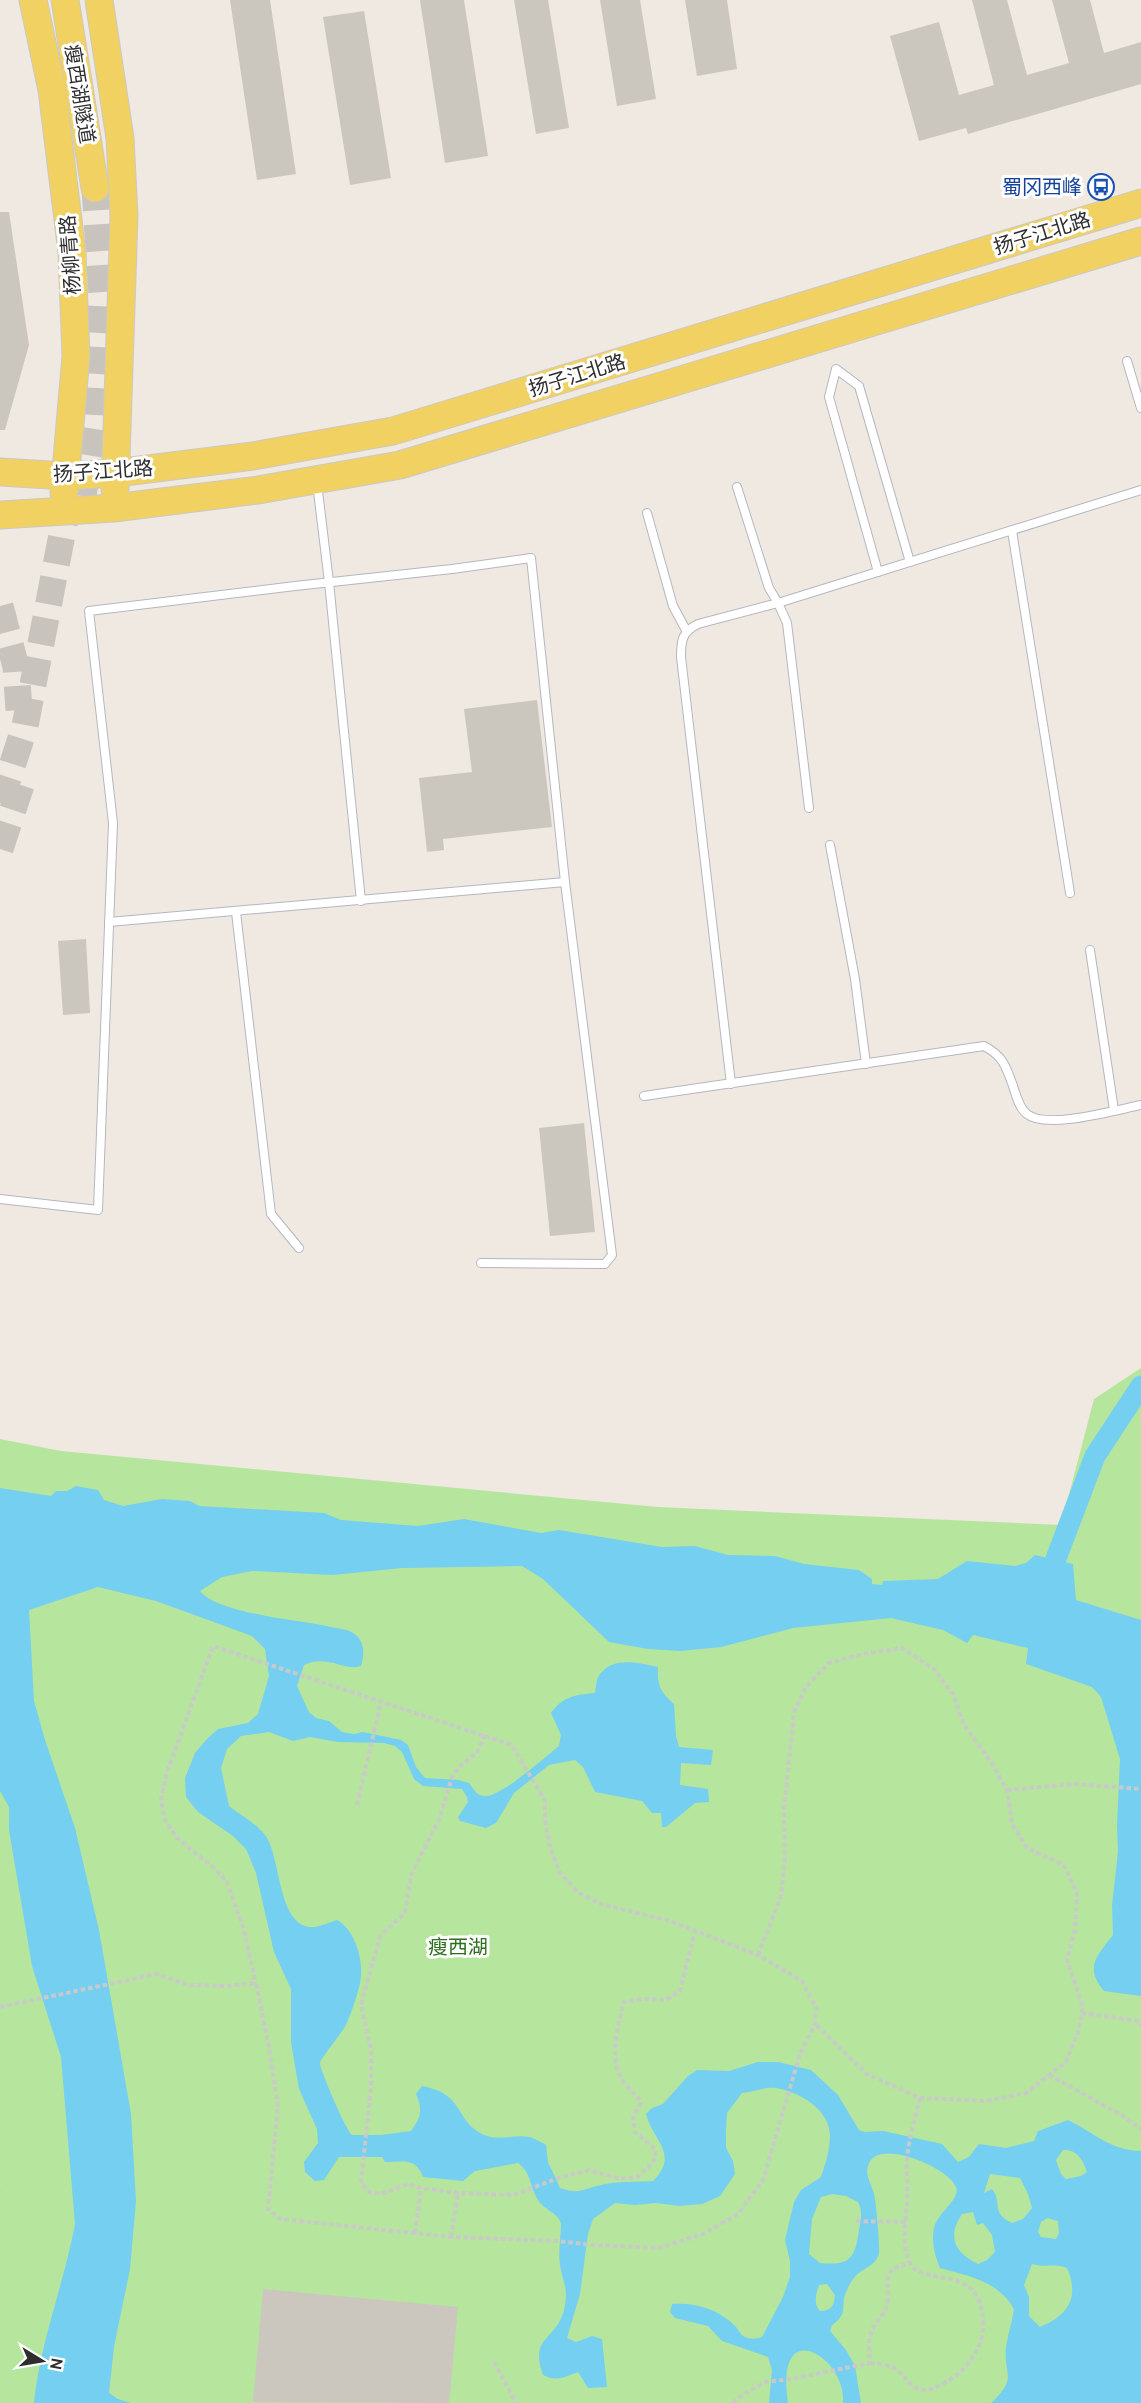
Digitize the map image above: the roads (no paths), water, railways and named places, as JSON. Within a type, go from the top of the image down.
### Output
[{"type":"main road","name":"杨柳青路","points":[[33,0],[52,90],[72,252],[76,356],[62,512]]},
{"type":"main road","name":"瘦西湖隧道","points":[[65,0],[95,188]]},
{"type":"main road","points":[[99,0],[120,138],[124,216],[114,508]]},
{"type":"main road","name":"扬子江北路","points":[[0,472],[66,476],[116,473],[253,456],[393,431],[1141,203]]},
{"type":"main road","name":"扬子江北路","points":[[0,515],[114,508],[258,490],[400,465],[1141,241]]},
{"type":"lane","points":[[1127,361],[1141,408]]},
{"type":"lane","points":[[878,572],[829,397],[836,369],[859,386],[909,562]]},
{"type":"lane","points":[[316,480],[329,582],[361,901]]},
{"type":"lane","points":[[737,487],[769,588],[787,623],[809,808]]},
{"type":"lane","points":[[731,1083],[681,657],[681,641],[686,630],[698,624],[778,603],[1141,490]]},
{"type":"lane","points":[[647,513],[673,606],[686,630]]},
{"type":"lane","points":[[1012,531],[1070,893]]},
{"type":"lane","points":[[0,1199],[98,1210],[113,823],[89,611],[531,558],[566,882],[612,1255],[605,1264],[481,1263]]},
{"type":"lane","points":[[830,845],[855,979],[866,1064]]},
{"type":"lane","points":[[109,922],[566,882]]},
{"type":"lane","points":[[236,912],[271,1214],[300,1248]]},
{"type":"lane","points":[[1090,950],[1114,1110]]},
{"type":"lane","points":[[644,1096],[984,1046],[998,1054],[1007,1070],[1018,1101],[1027,1114],[1040,1121],[1056,1121],[1141,1105]]},
{"type":"water","points":[[76,1486],[98,1490],[104,1500],[123,1506],[162,1499],[190,1501],[199,1506],[324,1513],[341,1520],[418,1526],[464,1519],[541,1533],[559,1530],[662,1547],[695,1546],[728,1555],[775,1556],[804,1564],[859,1570],[872,1579],[872,1584],[882,1585],[883,1581],[938,1579],[967,1561],[1015,1566],[1026,1563],[1035,1555],[1073,1564],[1076,1600],[1141,1620],[1141,1996],[1104,1991],[1098,1983],[1094,1968],[1098,1956],[1113,1935],[1112,1905],[1118,1852],[1120,1759],[1101,1697],[1092,1687],[1026,1664],[1028,1648],[973,1635],[967,1643],[943,1630],[891,1618],[793,1628],[721,1647],[680,1651],[648,1649],[609,1642],[543,1579],[522,1566],[402,1568],[333,1575],[252,1571],[222,1577],[200,1591],[210,1599],[241,1611],[341,1629],[354,1634],[363,1646],[361,1666],[348,1667],[321,1661],[304,1665],[297,1686],[309,1712],[316,1718],[329,1721],[342,1732],[354,1734],[363,1732],[401,1740],[408,1745],[416,1767],[425,1778],[469,1783],[483,1796],[500,1791],[559,1746],[561,1735],[551,1713],[560,1703],[570,1697],[595,1693],[600,1674],[606,1668],[619,1663],[627,1662],[658,1667],[660,1688],[674,1704],[679,1747],[713,1750],[711,1765],[681,1763],[680,1785],[708,1789],[709,1802],[695,1803],[666,1827],[662,1827],[661,1813],[652,1813],[642,1801],[595,1792],[583,1767],[575,1760],[549,1765],[514,1793],[496,1823],[486,1828],[460,1821],[458,1817],[468,1802],[462,1789],[423,1786],[414,1779],[402,1752],[395,1746],[384,1743],[338,1742],[310,1737],[293,1741],[269,1732],[241,1736],[227,1749],[221,1768],[229,1806],[253,1823],[265,1835],[274,1857],[285,1902],[291,1914],[299,1923],[310,1927],[337,1920],[353,1937],[359,1953],[361,1976],[353,2008],[346,2025],[320,2063],[344,2123],[352,2135],[381,2135],[411,2131],[420,2114],[416,2094],[422,2086],[446,2095],[473,2128],[482,2134],[500,2138],[529,2137],[546,2145],[548,2162],[560,2188],[581,2191],[613,2183],[653,2181],[661,2171],[664,2155],[646,2114],[652,2108],[663,2104],[688,2076],[697,2070],[729,2071],[758,2062],[778,2062],[811,2070],[838,2095],[859,2130],[883,2131],[942,2144],[958,2162],[969,2157],[979,2144],[1006,2148],[1034,2141],[1038,2131],[1068,2120],[1120,2148],[1141,2151],[1141,2403],[991,2403],[1000,2394],[1007,2381],[1006,2347],[1014,2309],[1000,2292],[982,2281],[940,2268],[934,2249],[933,2233],[936,2222],[957,2192],[951,2179],[914,2158],[886,2154],[876,2156],[869,2163],[867,2171],[875,2198],[879,2253],[875,2261],[852,2281],[845,2295],[843,2313],[832,2325],[830,2331],[846,2350],[855,2366],[861,2403],[843,2403],[841,2386],[834,2371],[824,2359],[812,2352],[800,2351],[791,2358],[787,2375],[788,2403],[769,2403],[772,2370],[768,2357],[722,2341],[708,2326],[675,2318],[670,2312],[672,2304],[689,2304],[705,2308],[728,2319],[743,2336],[755,2339],[762,2337],[783,2297],[790,2277],[790,2261],[785,2240],[794,2202],[801,2190],[821,2177],[830,2136],[825,2118],[811,2103],[803,2097],[775,2088],[742,2093],[727,2113],[726,2148],[733,2161],[735,2174],[720,2196],[702,2204],[679,2206],[656,2203],[635,2205],[615,2203],[593,2219],[588,2234],[580,2294],[567,2338],[576,2342],[592,2336],[602,2339],[607,2387],[588,2388],[578,2372],[556,2378],[543,2375],[539,2353],[541,2345],[560,2320],[565,2302],[566,2291],[559,2260],[561,2223],[557,2216],[538,2200],[528,2175],[518,2163],[475,2171],[463,2181],[423,2177],[413,2163],[385,2162],[382,2157],[339,2157],[324,2180],[315,2181],[305,2172],[304,2162],[318,2143],[317,2129],[299,2089],[291,2042],[291,1989],[274,1952],[256,1873],[246,1849],[233,1836],[198,1812],[186,1797],[185,1778],[195,1753],[207,1739],[218,1729],[248,1723],[258,1714],[269,1676],[265,1649],[252,1636],[156,1601],[98,1587],[29,1610],[34,1701],[75,1828],[99,1930],[131,2114],[136,2201],[130,2269],[114,2347],[109,2393],[131,2403],[34,2403],[41,2358],[75,2224],[61,2057],[32,1966],[9,1830],[9,1807],[0,1791],[0,1488],[51,1496],[56,1491],[67,1491]],"holes":[[[1063,2150],[1072,2151],[1076,2153],[1087,2172],[1081,2176],[1066,2179],[1061,2174],[1056,2160]],[[990,2174],[1020,2178],[1032,2208],[1023,2219],[1012,2223],[1001,2215],[992,2189],[984,2193]],[[832,2194],[846,2196],[858,2202],[861,2212],[860,2222],[856,2247],[850,2258],[830,2264],[820,2263],[809,2254],[812,2219],[821,2197]],[[973,2212],[977,2225],[983,2223],[992,2235],[995,2252],[987,2260],[978,2264],[963,2254],[955,2243],[957,2222],[962,2214]],[[1047,2218],[1058,2221],[1059,2233],[1056,2239],[1041,2237],[1038,2232],[1041,2222]],[[1032,2264],[1067,2268],[1071,2278],[1072,2297],[1058,2317],[1040,2327],[1029,2316],[1029,2297],[1024,2285]],[[827,2284],[835,2295],[833,2305],[827,2310],[820,2311],[816,2305],[819,2285]]]},
{"type":"waterway","points":[[1046,1585],[1095,1456],[1141,1386]]},
{"type":"tunnel","points":[[83,496],[95,422],[102,295],[95,188]]},
{"type":"tunnel","points":[[0,803],[25,726],[71,488]]},
{"type":"tunnel","points":[[0,606],[16,667],[19,710]]},
{"type":"tunnel","points":[[0,849],[21,785]]},
{"type":"place","name":"蜀冈西峰","points":[[1101,187]]},
{"type":"park label","name":"瘦西湖","points":[[458,1947]]}]
